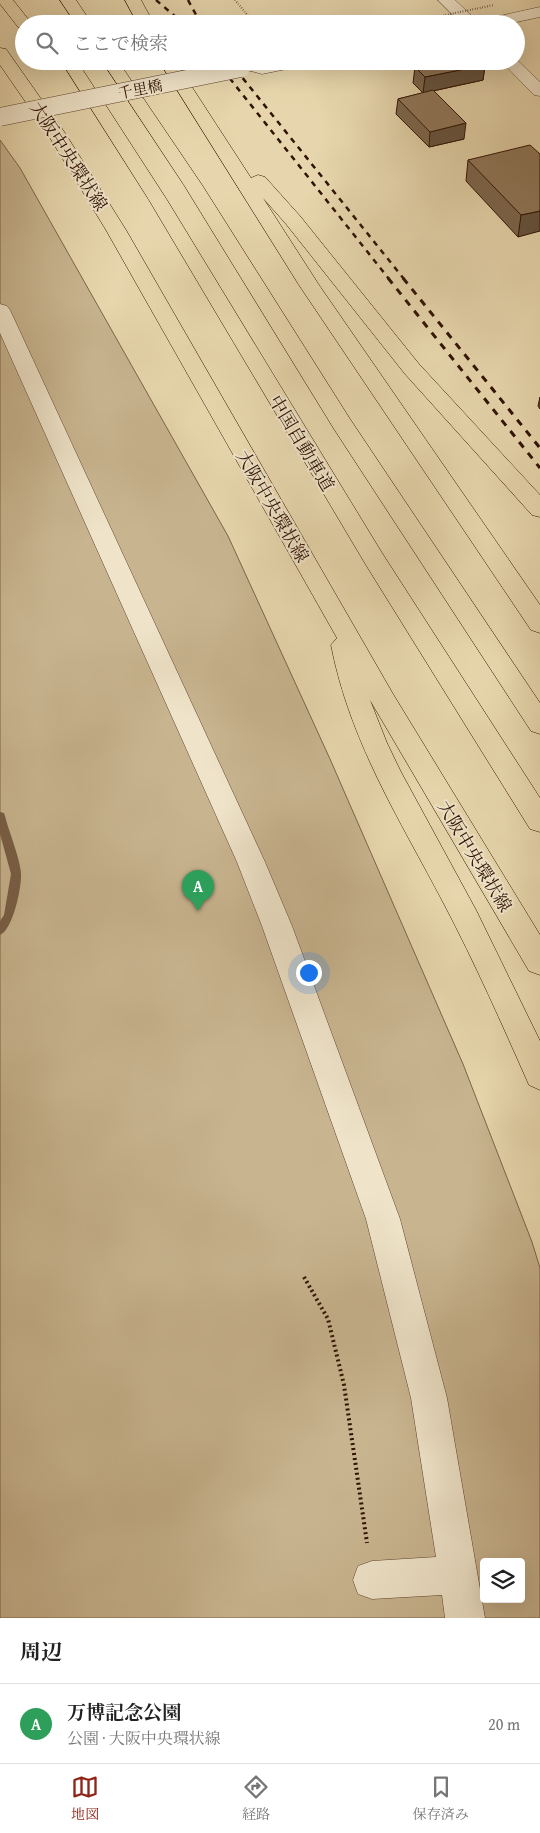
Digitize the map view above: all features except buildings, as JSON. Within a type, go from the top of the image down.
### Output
[{"type":"main road","points":[[6,0],[17,15]]},
{"type":"main road","points":[[68,0],[78,15]]},
{"type":"main road","points":[[133,0],[141,15]]},
{"type":"main road","name":"大阪中央環状線","points":[[0,52],[56,133],[116,230],[394,718],[540,962]]},
{"type":"main road","points":[[57,70],[124,164],[158,200]]},
{"type":"main road","name":"中国自動車道","points":[[75,70],[158,200],[323,477],[540,821]]},
{"type":"main road","points":[[116,70],[193,185],[342,424],[540,724]]},
{"type":"main road","points":[[131,70],[193,185]]},
{"type":"main road","points":[[173,70],[353,351],[540,624]]},
{"type":"main road","points":[[212,134],[253,175],[293,220],[412,369],[540,509]]},
{"type":"main road","points":[[340,621],[348,672],[367,724],[408,810],[455,898],[540,1075]]},
{"type":"street","points":[[446,0],[462,15]]},
{"type":"street","points":[[525,15],[540,12]]},
{"type":"street","name":"千里橋","points":[[0,117],[232,70]]},
{"type":"street","points":[[518,70],[540,91]]},
{"type":"street","points":[[0,310],[251,862],[287,953],[383,1219],[429,1398],[465,1618]]},
{"type":"street","points":[[372,1580],[459,1575]]},
{"type":"path","points":[[235,0],[248,15]]},
{"type":"path","points":[[445,15],[494,5]]},
{"type":"path","points":[[304,1277],[328,1319],[344,1385],[372,1580]]},
{"type":"shaded area","points":[[0,140],[20,168],[228,536],[330,759],[463,1064],[532,1242],[540,1268],[540,1618],[0,1618]]},
{"type":"waterway","points":[[0,816],[16,874],[9,916],[0,930]]},
{"type":"railway","points":[[156,0],[174,15]]},
{"type":"railway","points":[[188,0],[196,15]]},
{"type":"railway","points":[[223,70],[389,279]]},
{"type":"railway","points":[[236,70],[404,279]]},
{"type":"railway","points":[[388,278],[540,468]]},
{"type":"railway","points":[[403,278],[540,448]]},
{"type":"place","name":"万博記念公園","points":[[198,911]]}]
